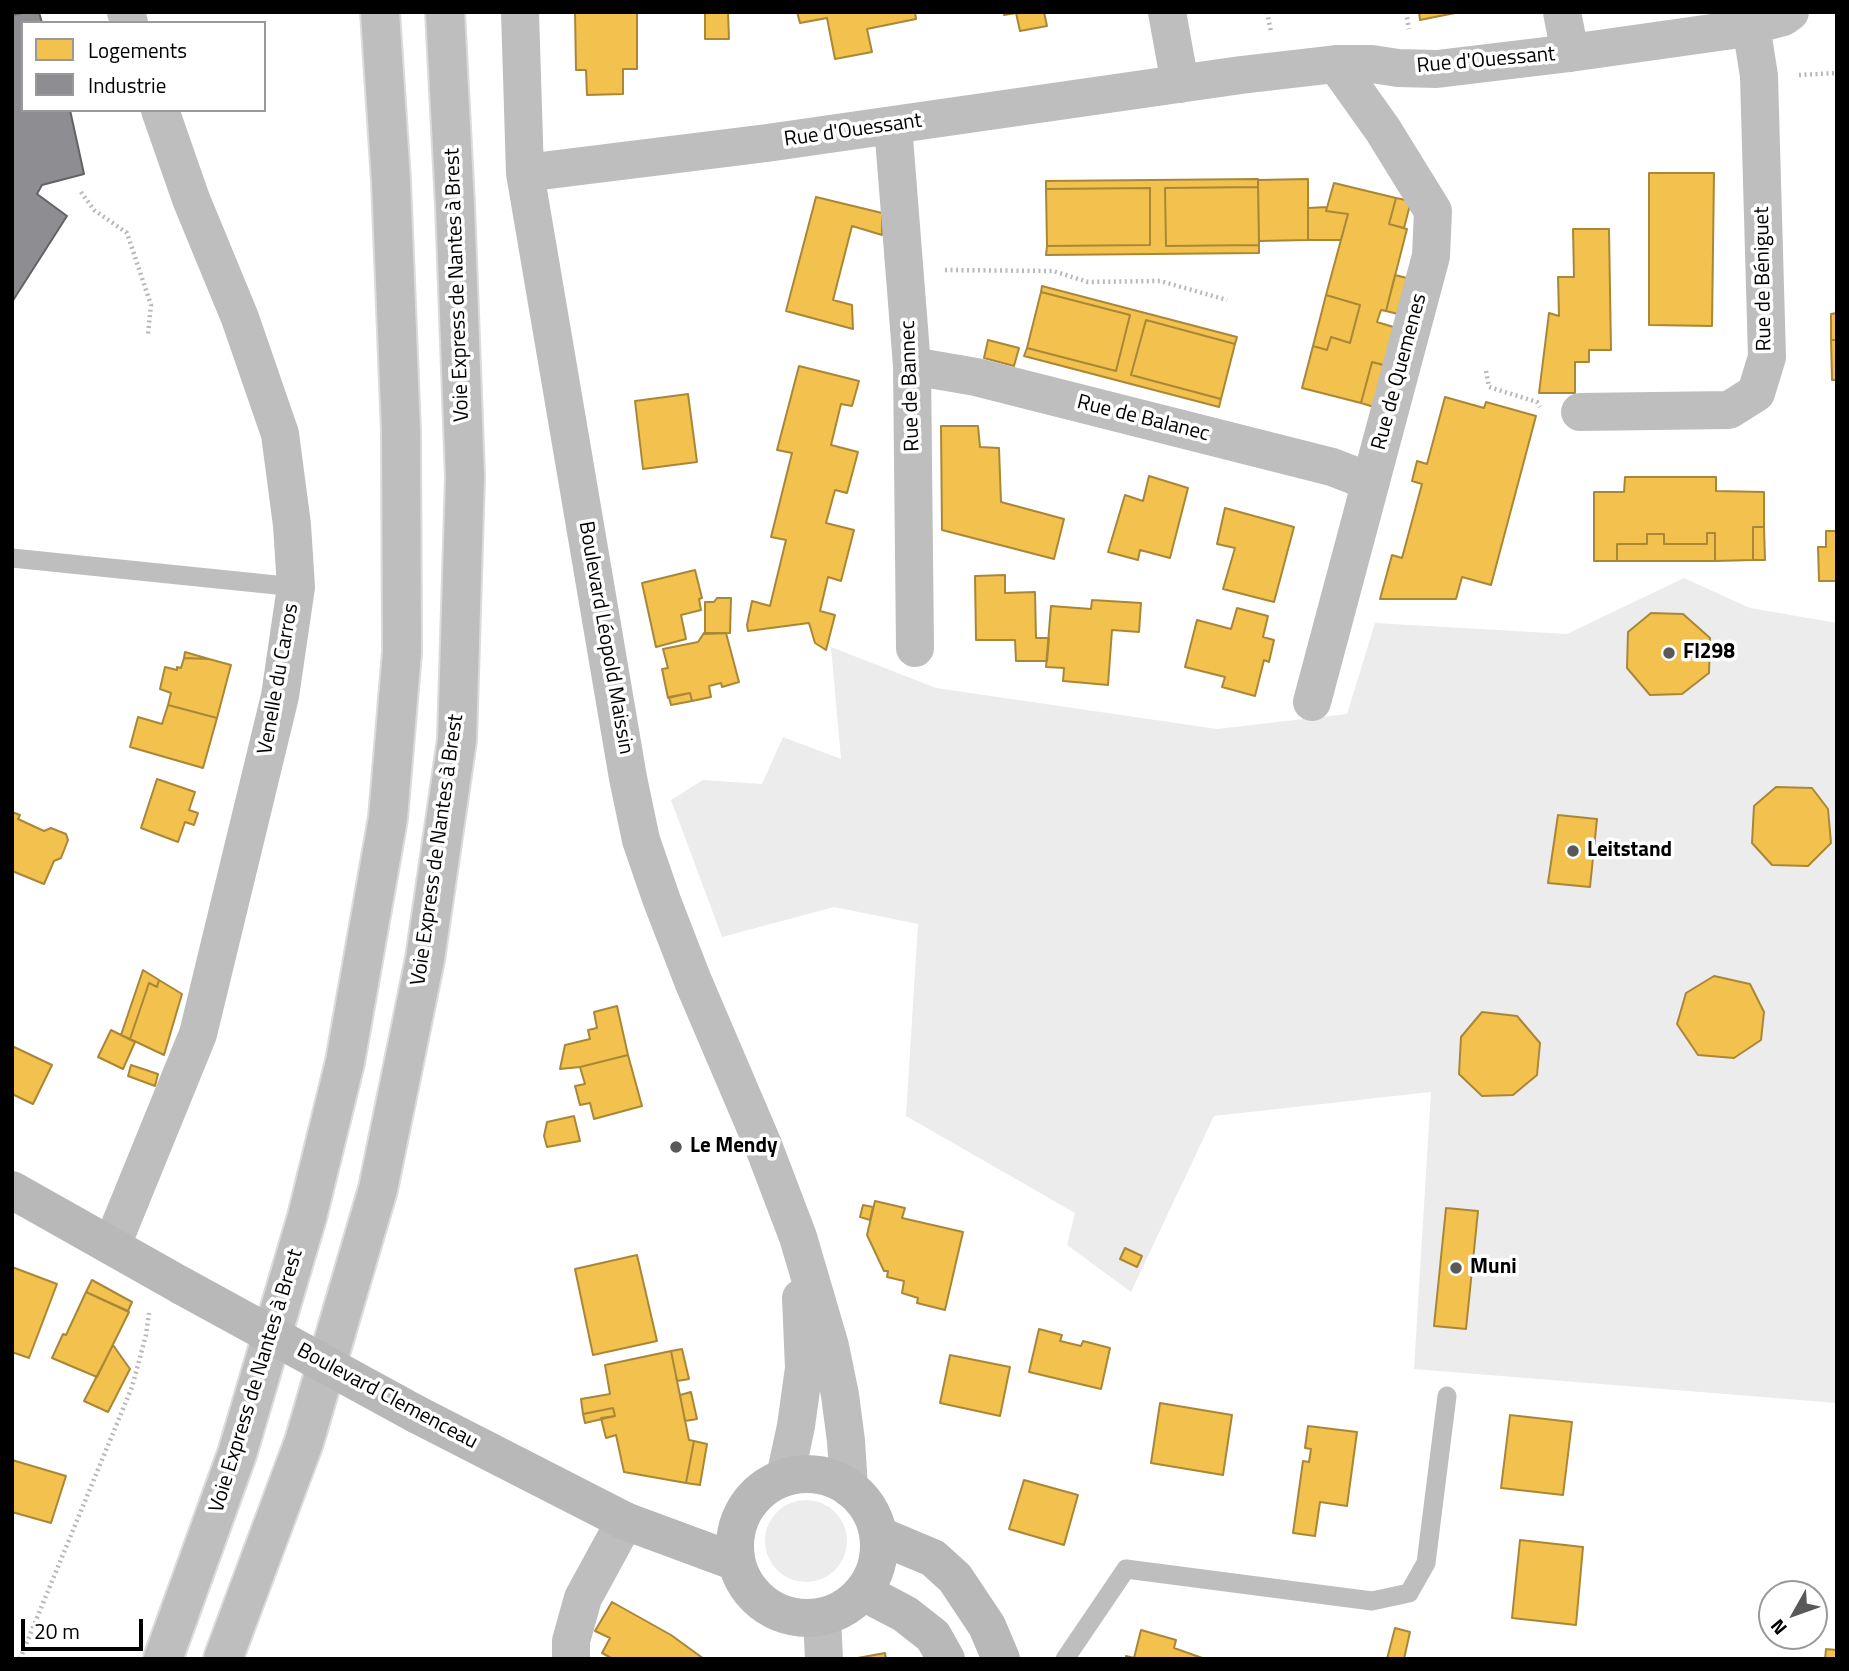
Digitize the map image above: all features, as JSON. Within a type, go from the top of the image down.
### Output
[{"type":"main road","name":"Voie Express de Nantes à Brest","points":[[163,1659],[237,1454],[307,1217],[345,1062],[388,818],[402,652],[401,445],[391,181],[380,12]]},
{"type":"main road","name":"Voie Express de Nantes à Brest","points":[[223,1659],[304,1442],[378,1189],[425,959],[457,740],[465,477],[455,205],[444,12]]},
{"type":"main road","name":"Boulevard Léopold Maissin","points":[[520,12],[525,173],[628,778],[641,840],[688,970],[763,1145],[798,1237],[835,1370],[846,1441],[849,1488]]},
{"type":"main road","points":[[1167,12],[1180,84]]},
{"type":"main road","points":[[1562,12],[1570,53]]},
{"type":"main road","name":"Rue d'Ouessant","points":[[525,173],[1336,64],[1437,69],[1570,53],[1733,30],[1783,17],[1790,12]]},
{"type":"main road","name":"Rue de Béniguet","points":[[1580,412],[1729,410],[1756,393],[1767,357],[1759,76],[1751,25]]},
{"type":"main road","name":"Rue de Quemenes","points":[[1312,702],[1431,256],[1433,211],[1383,130],[1336,64]]},
{"type":"main road","name":"Venelle du Carros","points":[[112,1245],[198,1034],[280,696],[296,587],[292,526],[279,434],[240,318],[191,199],[161,112]]},
{"type":"main road","name":"Rue de Bannec","points":[[893,125],[912,366],[915,648]]},
{"type":"main road","name":"Rue de Balanec","points":[[912,366],[1003,384],[1332,467],[1371,482]]},
{"type":"main road","name":"Boulevard Léopold Maissin","points":[[785,1477],[796,1426],[803,1368],[798,1237]]},
{"type":"main road","points":[[141,1659],[237,1454]]},
{"type":"main road","points":[[570,1659],[571,1641],[583,1598],[625,1521]]},
{"type":"main road","points":[[822,1618],[824,1659]]},
{"type":"street","name":"Boulevard Clemenceau","points":[[12,1190],[416,1414],[625,1521],[736,1562]]},
{"type":"street","points":[[808,1474],[829,1478],[849,1488],[863,1500],[873,1517],[878,1535],[879,1555],[874,1575],[863,1592],[845,1609],[822,1618],[798,1619],[774,1611],[750,1591],[736,1562],[734,1541],[739,1520],[750,1501],[766,1486],[785,1477],[808,1474]]},
{"type":"street","points":[[878,1535],[933,1558],[956,1578],[987,1626],[1001,1659]]},
{"type":"street","points":[[863,1592],[905,1614],[933,1636],[946,1659]]},
{"type":"lane","points":[[12,558],[296,587]]},
{"type":"lane","points":[[1065,1659],[1126,1569],[1372,1601],[1409,1593],[1426,1563],[1447,1396]]},
{"type":"path","points":[[81,191],[94,210],[127,233],[151,305],[148,334]]},
{"type":"path","points":[[905,270],[1053,271],[1088,282],[1160,281],[1227,300]]},
{"type":"path","points":[[1486,371],[1489,387],[1537,402],[1543,412],[1580,412]]},
{"type":"path","points":[[20,1659],[132,1387],[146,1335],[168,1278]]},
{"type":"shaded area","points":[[1684,578],[1750,608],[1837,623],[1837,1403],[1414,1369],[1431,1092],[1214,1116],[1131,1292],[1067,1245],[1075,1213],[906,1116],[918,924],[834,907],[722,937],[671,800],[703,780],[762,784],[783,737],[841,759],[831,647],[936,688],[1217,729],[1347,714],[1375,623],[1567,634]]},
{"type":"shaded area","points":[[806,1500],[822,1503],[835,1512],[844,1525],[847,1541],[844,1557],[835,1570],[822,1579],[806,1582],[790,1579],[777,1570],[768,1557],[765,1541],[768,1525],[777,1512],[790,1503]]},
{"type":"building: Logements","points":[[575,12],[637,12],[637,69],[623,69],[623,94],[587,95],[586,70],[576,70]]},
{"type":"building: Logements","points":[[705,12],[728,12],[729,39],[705,39]]},
{"type":"building: Logements","points":[[797,12],[915,12],[916,19],[867,29],[872,52],[835,59],[827,18],[800,23]]},
{"type":"building: Logements","points":[[1003,12],[1044,12],[1047,26],[1020,31],[1016,13],[1004,15]]},
{"type":"building: Logements","points":[[1419,12],[1460,12],[1420,20]]},
{"type":"building: Logements","points":[[1649,173],[1714,173],[1712,326],[1649,325]]},
{"type":"building: Logements","points":[[1258,179],[1258,187],[1165,188],[1166,246],[1259,245],[1259,253],[1046,255],[1047,246],[1150,245],[1150,188],[1046,189],[1046,181]]},
{"type":"building: Logements","points":[[1308,179],[1308,240],[1259,241],[1258,180]]},
{"type":"building: Logements","points":[[1334,183],[1396,198],[1389,224],[1407,229],[1386,311],[1381,310],[1377,322],[1400,329],[1390,367],[1372,362],[1361,403],[1302,388],[1313,346],[1327,350],[1331,337],[1350,343],[1360,305],[1326,295],[1348,214],[1326,211]]},
{"type":"building: Logements","points":[[1258,187],[1259,245],[1166,246],[1165,188]]},
{"type":"building: Logements","points":[[1150,188],[1150,245],[1047,246],[1046,189]]},
{"type":"building: Logements","points":[[816,197],[882,213],[882,235],[852,226],[833,300],[852,305],[853,329],[786,311]]},
{"type":"building: Logements","points":[[1396,198],[1411,201],[1404,228],[1389,224]]},
{"type":"building: Logements","points":[[1327,207],[1326,211],[1348,214],[1341,240],[1308,240],[1308,208]]},
{"type":"building: Logements","points":[[1573,229],[1609,229],[1611,350],[1589,350],[1589,362],[1575,362],[1575,393],[1539,393],[1549,313],[1559,316],[1558,277],[1574,277]]},
{"type":"building: Logements","points":[[1395,275],[1407,278],[1398,314],[1386,311]]},
{"type":"building: Logements","points":[[1042,286],[1237,337],[1235,344],[1146,320],[1131,375],[1221,399],[1219,407],[1024,356],[1027,348],[1116,371],[1130,315],[1041,292]]},
{"type":"building: Logements","points":[[1041,292],[1130,315],[1116,371],[1027,348]]},
{"type":"building: Logements","points":[[1326,295],[1360,305],[1350,343],[1331,337],[1327,350],[1313,346]]},
{"type":"building: Logements","points":[[1837,313],[1837,340],[1831,340],[1831,314]]},
{"type":"building: Logements","points":[[1146,320],[1235,344],[1221,399],[1131,375]]},
{"type":"building: Logements","points":[[988,340],[1019,348],[1014,366],[984,358]]},
{"type":"building: Logements","points":[[1831,340],[1837,340],[1837,380],[1832,380]]},
{"type":"building: Logements","points":[[1372,362],[1384,365],[1374,407],[1361,403]]},
{"type":"building: Logements","points":[[799,366],[859,381],[852,406],[841,404],[831,445],[858,452],[847,493],[835,490],[826,523],[854,530],[841,581],[828,577],[820,611],[835,615],[826,650],[815,643],[809,623],[748,631],[747,625],[752,601],[770,606],[786,540],[771,537],[792,453],[777,450]]},
{"type":"building: Logements","points":[[688,394],[697,462],[643,469],[635,401]]},
{"type":"building: Logements","points":[[1445,397],[1484,408],[1486,402],[1536,416],[1491,585],[1462,577],[1456,599],[1380,599],[1392,555],[1402,558],[1422,484],[1412,481],[1417,461],[1427,464]]},
{"type":"building: Logements","points":[[941,426],[978,426],[980,447],[999,448],[1001,502],[1064,519],[1054,559],[942,530]]},
{"type":"building: Logements","points":[[1149,476],[1188,488],[1170,558],[1140,550],[1138,560],[1108,552],[1125,495],[1143,501]]},
{"type":"building: Logements","points":[[1625,477],[1716,477],[1716,491],[1764,492],[1764,527],[1753,527],[1753,560],[1715,561],[1715,533],[1707,533],[1707,544],[1664,544],[1664,534],[1647,534],[1647,544],[1617,544],[1617,561],[1594,561],[1594,492],[1624,492]]},
{"type":"building: Logements","points":[[1225,508],[1294,527],[1274,602],[1223,589],[1235,548],[1217,544]]},
{"type":"building: Logements","points":[[1753,527],[1764,527],[1765,560],[1753,560]]},
{"type":"building: Logements","points":[[1826,531],[1837,531],[1837,581],[1819,581],[1818,547],[1826,547]]},
{"type":"building: Logements","points":[[1707,533],[1715,533],[1715,561],[1617,561],[1617,544],[1647,544],[1647,534],[1664,534],[1664,544],[1707,544]]},
{"type":"building: Logements","points":[[695,570],[702,598],[699,599],[701,610],[681,615],[686,639],[656,647],[642,583]]},
{"type":"building: Logements","points":[[1005,575],[1005,593],[1035,592],[1036,638],[1049,638],[1047,661],[1016,661],[1015,640],[976,640],[975,576]]},
{"type":"building: Logements","points":[[717,598],[731,598],[730,633],[705,634],[705,602],[714,602]]},
{"type":"building: Logements","points":[[1092,600],[1141,603],[1139,632],[1112,630],[1108,685],[1063,681],[1064,668],[1046,667],[1051,606],[1091,609]]},
{"type":"building: Logements","points":[[1237,608],[1268,616],[1263,637],[1274,640],[1269,662],[1264,660],[1255,696],[1222,687],[1225,677],[1185,667],[1197,620],[1231,629]]},
{"type":"building: Logements","name":"Fl298","points":[[1651,613],[1683,614],[1710,638],[1709,673],[1682,694],[1650,695],[1627,668],[1628,632]]},
{"type":"building: Logements","points":[[704,633],[726,633],[739,682],[722,687],[721,683],[709,686],[711,697],[692,701],[690,693],[668,698],[662,669],[668,668],[663,649],[698,642]]},
{"type":"building: Logements","points":[[185,652],[209,659],[184,658]]},
{"type":"building: Logements","points":[[184,658],[209,659],[231,665],[217,718],[168,705],[171,693],[160,689],[165,667],[177,670],[177,667],[181,668]]},
{"type":"building: Logements","points":[[690,693],[692,701],[671,705],[669,697]]},
{"type":"building: Logements","points":[[168,705],[217,718],[203,768],[130,747],[138,717],[162,724]]},
{"type":"building: Logements","points":[[157,779],[195,792],[189,810],[198,813],[194,825],[185,822],[178,842],[141,828]]},
{"type":"building: Logements","points":[[1776,787],[1812,788],[1828,809],[1831,843],[1808,866],[1772,865],[1752,843],[1754,806]]},
{"type":"building: Logements","points":[[12,812],[20,815],[18,819],[44,831],[51,828],[66,834],[68,840],[61,858],[54,861],[44,884],[12,871]]},
{"type":"building: Logements","name":"Leitstand","points":[[1558,815],[1597,819],[1590,887],[1548,883]]},
{"type":"building: Logements","points":[[143,970],[159,980],[157,987],[149,983],[130,1039],[121,1035]]},
{"type":"building: Logements","points":[[1714,976],[1750,984],[1764,1012],[1761,1040],[1734,1058],[1698,1055],[1677,1024],[1686,993]]},
{"type":"building: Logements","points":[[159,980],[182,994],[164,1055],[130,1039],[149,983],[157,987]]},
{"type":"building: Logements","points":[[617,1006],[628,1055],[560,1069],[565,1045],[590,1039],[588,1030],[597,1028],[594,1012]]},
{"type":"building: Logements","points":[[1482,1012],[1517,1016],[1540,1043],[1537,1075],[1513,1095],[1482,1096],[1459,1074],[1461,1037]]},
{"type":"building: Logements","points":[[111,1030],[135,1042],[123,1069],[98,1057]]},
{"type":"building: Logements","points":[[12,1046],[52,1065],[33,1104],[12,1094]]},
{"type":"building: Logements","points":[[628,1055],[642,1106],[594,1119],[590,1103],[580,1105],[575,1086],[585,1084],[580,1067]]},
{"type":"building: Logements","points":[[131,1065],[158,1074],[155,1086],[128,1076]]},
{"type":"building: Logements","points":[[574,1116],[580,1141],[547,1147],[544,1136],[547,1122]]},
{"type":"building: Logements","points":[[875,1201],[905,1208],[902,1218],[963,1232],[945,1310],[917,1303],[918,1298],[902,1293],[904,1281],[887,1277],[888,1271],[884,1271],[867,1235]]},
{"type":"building: Logements","points":[[863,1205],[873,1207],[870,1220],[860,1217]]},
{"type":"building: Logements","name":"Muni","points":[[1446,1208],[1478,1211],[1466,1329],[1434,1326]]},
{"type":"building: Logements","points":[[1125,1248],[1142,1256],[1137,1267],[1120,1259]]},
{"type":"building: Logements","points":[[637,1255],[657,1341],[593,1355],[575,1269]]},
{"type":"building: Logements","points":[[12,1267],[57,1284],[29,1358],[12,1352]]},
{"type":"building: Logements","points":[[92,1280],[132,1302],[128,1311],[86,1292]]},
{"type":"building: Logements","points":[[86,1292],[129,1312],[97,1377],[52,1358]]},
{"type":"building: Logements","points":[[1039,1329],[1062,1335],[1060,1341],[1081,1346],[1083,1341],[1110,1348],[1101,1389],[1029,1372]]},
{"type":"building: Logements","points":[[113,1345],[130,1369],[108,1412],[84,1401]]},
{"type":"building: Logements","points":[[682,1349],[689,1379],[677,1381],[671,1351]]},
{"type":"building: Logements","points":[[671,1351],[689,1440],[694,1441],[686,1483],[624,1472],[616,1435],[606,1438],[601,1418],[615,1416],[613,1408],[583,1414],[581,1399],[610,1394],[605,1365]]},
{"type":"building: Logements","points":[[950,1355],[1010,1367],[1000,1416],[940,1403]]},
{"type":"building: Logements","points":[[691,1392],[697,1419],[685,1421],[680,1395]]},
{"type":"building: Logements","points":[[1160,1403],[1232,1415],[1223,1475],[1151,1463]]},
{"type":"building: Logements","points":[[613,1408],[615,1416],[585,1423],[583,1414]]},
{"type":"building: Logements","points":[[1510,1415],[1572,1422],[1563,1495],[1501,1488]]},
{"type":"building: Logements","points":[[1308,1426],[1357,1432],[1347,1506],[1320,1502],[1315,1536],[1293,1533],[1303,1461],[1309,1462],[1311,1449],[1305,1448]]},
{"type":"building: Logements","points":[[694,1441],[707,1444],[700,1485],[686,1483]]},
{"type":"building: Logements","points":[[12,1460],[66,1476],[51,1523],[12,1512]]},
{"type":"building: Logements","points":[[1024,1480],[1078,1495],[1064,1545],[1009,1529]]},
{"type":"building: Logements","points":[[1520,1540],[1583,1547],[1576,1625],[1512,1618]]},
{"type":"building: Logements","points":[[612,1602],[671,1635],[704,1659],[613,1659],[602,1653],[610,1638],[595,1631]]},
{"type":"building: Logements","points":[[1395,1628],[1410,1632],[1404,1659],[1387,1659]]},
{"type":"building: Logements","points":[[1141,1630],[1176,1640],[1174,1648],[1205,1659],[1126,1659],[1126,1656],[1134,1658]]},
{"type":"building: Logements","points":[[1826,1650],[1837,1650],[1837,1659],[1825,1659]]},
{"type":"building: Logements","points":[[885,1653],[886,1659],[852,1659]]},
{"type":"building: Industrie","points":[[39,12],[41,21],[21,21],[21,112],[70,112],[84,174],[42,185],[37,194],[67,216],[12,302],[12,15]]},
{"type":"place","name":"Fl298","points":[[1669,653]]},
{"type":"place","name":"Leitstand","points":[[1573,851]]},
{"type":"place","name":"Le Mendy","points":[[676,1147]]},
{"type":"place","name":"Muni","points":[[1456,1268]]}]
